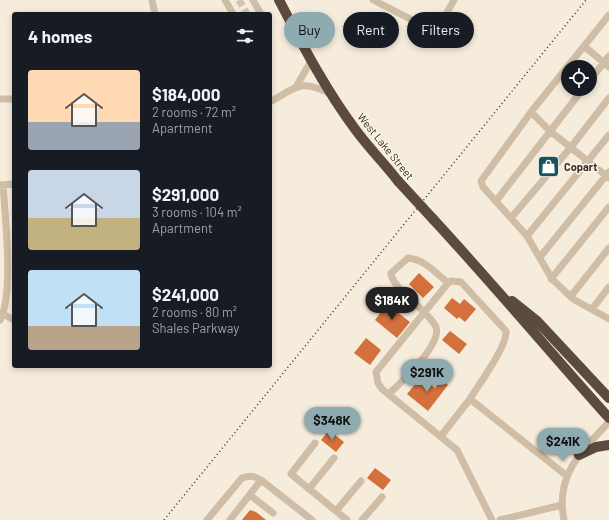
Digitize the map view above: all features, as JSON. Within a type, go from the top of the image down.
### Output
[{"type":"highway","name":"West Lake Street","points":[[279,0],[311,61],[355,129],[398,181],[498,289],[529,329],[609,418]]},
{"type":"highway","name":"West Lake Street","points":[[498,289],[537,321],[609,398]]},
{"type":"highway","points":[[579,455],[596,447],[609,445]]},
{"type":"street","points":[[152,0],[155,12]]},
{"type":"street","points":[[225,0],[232,12]]},
{"type":"street","points":[[254,0],[260,12]]},
{"type":"street","points":[[373,0],[436,32],[454,0]]},
{"type":"street","points":[[609,15],[531,112],[481,181],[483,187],[527,236],[540,256],[551,279],[571,296],[609,318]]},
{"type":"street","points":[[584,46],[606,65]]},
{"type":"street","points":[[597,73],[606,65],[609,56]]},
{"type":"street","points":[[296,87],[311,61]]},
{"type":"street","points":[[272,101],[296,87],[309,85],[331,94]]},
{"type":"street","points":[[496,201],[577,96]]},
{"type":"street","points":[[0,99],[12,98]]},
{"type":"street","points":[[510,218],[571,147],[609,98]]},
{"type":"street","points":[[531,112],[588,162],[608,175],[540,256]]},
{"type":"street","points":[[527,236],[609,135]]},
{"type":"street","points":[[12,184],[2,185],[11,267],[2,317],[12,320]]},
{"type":"street","points":[[551,279],[609,207]]},
{"type":"street","points":[[571,296],[609,248]]},
{"type":"street","points":[[389,394],[430,350],[436,328],[424,312],[401,290],[391,276],[393,270],[408,258],[413,258],[432,269],[448,283]]},
{"type":"street","points":[[441,436],[470,399],[501,349],[506,338],[506,331],[461,282],[451,281],[376,372],[378,383],[389,394],[457,450],[492,520]]},
{"type":"street","points":[[592,309],[609,287]]},
{"type":"street","points":[[470,399],[567,476]]},
{"type":"street","points":[[564,520],[562,493],[567,476],[579,455],[609,422]]},
{"type":"street","points":[[315,443],[290,474],[347,520]]},
{"type":"street","points":[[309,489],[334,458]]},
{"type":"street","points":[[207,520],[242,478],[252,476],[261,480],[312,520]]},
{"type":"street","points":[[230,520],[261,480]]},
{"type":"street","points":[[336,511],[361,481]]},
{"type":"street","points":[[250,495],[273,513]]},
{"type":"street","points":[[362,520],[382,496]]},
{"type":"street","points":[[500,520],[562,504]]},
{"type":"building","points":[[419,273],[434,287],[423,298],[409,284]]},
{"type":"building","points":[[452,298],[460,304],[464,299],[476,309],[465,322],[459,317],[457,319],[444,308]]},
{"type":"building","points":[[387,304],[410,322],[397,338],[375,320]]},
{"type":"building","points":[[450,331],[467,344],[459,354],[442,340]]},
{"type":"building","points":[[366,338],[381,350],[370,365],[354,353]]},
{"type":"building","points":[[421,377],[435,388],[442,379],[448,385],[428,411],[407,394]]},
{"type":"building","points":[[329,430],[344,442],[336,452],[321,440]]},
{"type":"building","points":[[375,468],[391,480],[383,490],[367,478]]},
{"type":"building","points":[[250,510],[256,512],[266,520],[242,520]]},
{"type":"tunnel","points":[[239,0],[246,12]]},
{"type":"railway","points":[[164,520],[586,0]]},
{"type":"place","name":"Copart","points":[[548,166]]}]
